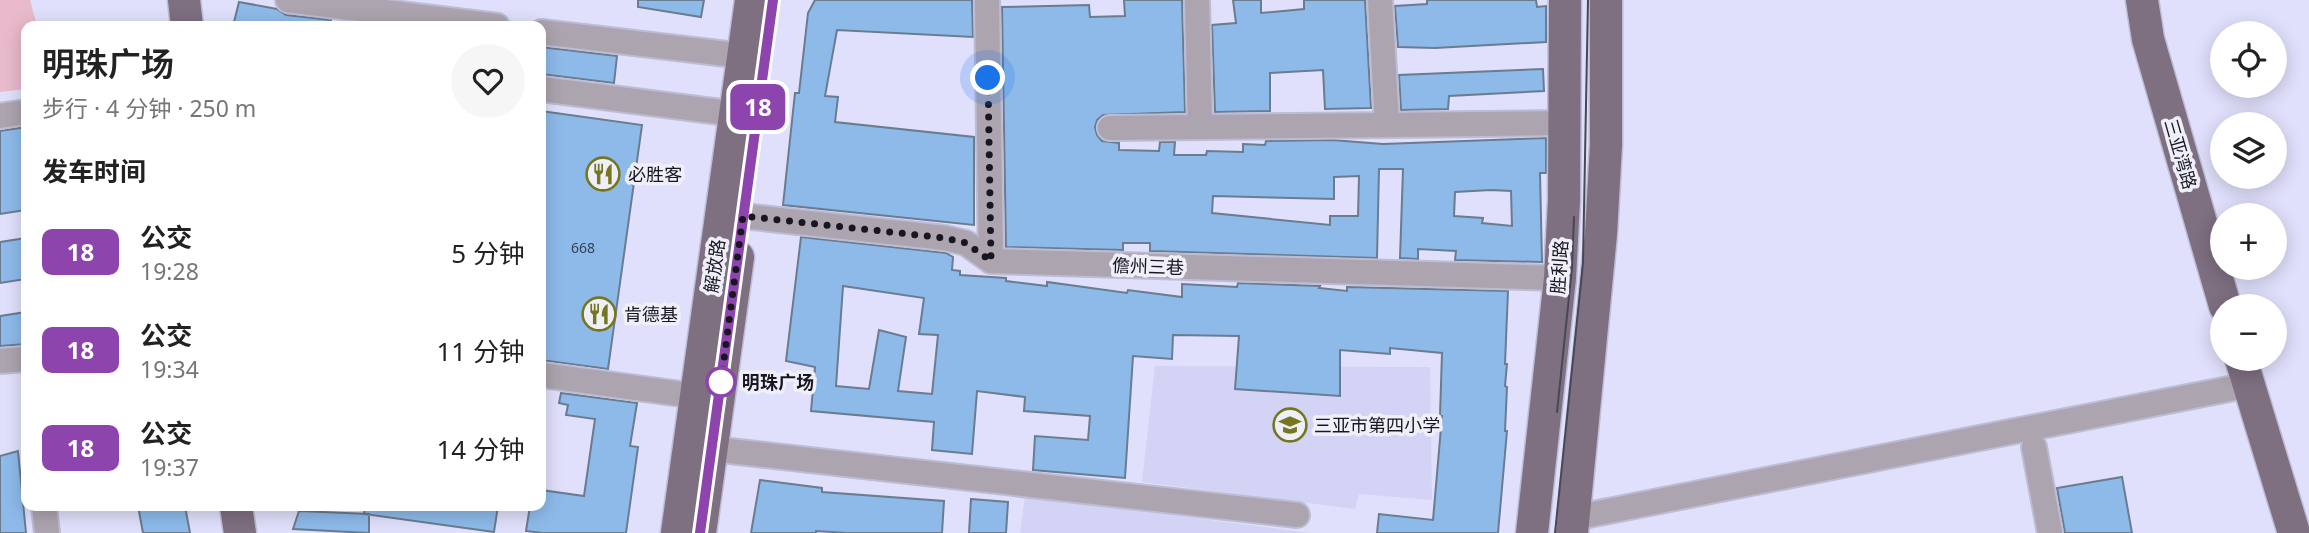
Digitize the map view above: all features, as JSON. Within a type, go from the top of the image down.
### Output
[{"type":"main road","points":[[166,0],[168,21]]},
{"type":"main road","points":[[184,0],[186,21]]},
{"type":"main road","name":"解放路","points":[[677,533],[751,0]]},
{"type":"main road","name":"解放路","points":[[700,533],[773,0]]},
{"type":"main road","name":"胜利路","points":[[1532,533],[1560,278],[1565,0]]},
{"type":"main road","points":[[1573,526],[1601,234],[1606,145],[1606,0]]},
{"type":"main road","name":"三亚湾路","points":[[2142,0],[2148,39],[2222,294]]},
{"type":"main road","points":[[2245,372],[2294,533]]},
{"type":"main road","points":[[237,511],[240,533]]},
{"type":"main road","points":[[254,511],[257,533]]},
{"type":"street","points":[[288,0],[452,21]]},
{"type":"street","points":[[987,0],[991,261]]},
{"type":"street","points":[[1197,0],[1200,127]]},
{"type":"street","points":[[1380,0],[1387,125]]},
{"type":"street","points":[[546,33],[744,56]]},
{"type":"street","points":[[546,90],[734,122]]},
{"type":"street","points":[[546,104],[734,122]]},
{"type":"street","points":[[0,116],[21,113]]},
{"type":"street","points":[[1110,128],[1564,123]]},
{"type":"street","points":[[743,216],[945,238],[966,243],[991,261]]},
{"type":"street","name":"儋州三巷","points":[[991,261],[1560,278]]},
{"type":"street","points":[[0,361],[21,359]]},
{"type":"street","points":[[1573,526],[2245,372]]},
{"type":"street","points":[[546,376],[696,396]]},
{"type":"street","points":[[2034,447],[2050,533]]},
{"type":"street","points":[[712,449],[1297,515]]},
{"type":"street","points":[[45,511],[47,533]]},
{"type":"shaded area","points":[[0,0],[30,0],[36,21],[21,21],[21,90],[0,92]]},
{"type":"shaded area","name":"三亚市第四小学","points":[[1155,366],[1430,367],[1432,500],[1359,494],[1355,509],[1142,482]]},
{"type":"shaded area","points":[[1025,496],[1310,533],[1020,533]]},
{"type":"building","points":[[638,0],[704,0],[701,17],[638,7]]},
{"type":"building","points":[[815,0],[972,0],[973,37],[837,30],[825,96],[838,97],[835,122],[974,137],[974,225],[783,205],[795,93],[799,93],[808,13]]},
{"type":"building","points":[[1124,0],[1182,0],[1185,112],[1103,115],[1097,120],[1095,127],[1102,141],[1119,143],[1119,150],[1159,151],[1160,142],[1175,142],[1174,155],[1206,155],[1207,151],[1243,152],[1243,144],[1265,145],[1266,141],[1332,140],[1383,144],[1546,138],[1546,173],[1540,173],[1542,262],[1455,260],[1456,251],[1418,249],[1418,259],[1400,258],[1403,169],[1379,169],[1377,258],[1150,251],[1150,243],[1123,243],[1123,250],[1006,247],[1002,7],[1089,5],[1090,17],[1125,16]],"holes":[[[1359,176],[1358,216],[1330,216],[1330,225],[1212,213],[1213,196],[1334,199],[1334,177]],[[1511,191],[1512,226],[1482,223],[1483,218],[1454,216],[1455,192]]]},
{"type":"building","points":[[1233,0],[1261,0],[1261,13],[1304,9],[1304,0],[1365,0],[1371,108],[1325,109],[1323,70],[1270,73],[1270,111],[1215,112],[1212,25],[1236,23]]},
{"type":"building","points":[[1427,0],[1536,0],[1537,7],[1546,6],[1546,42],[1435,48],[1398,47],[1395,6],[1427,4]]},
{"type":"building","points":[[239,2],[277,9],[286,15],[331,20],[331,21],[234,21]]},
{"type":"building","points":[[546,48],[617,56],[614,83],[546,75]]},
{"type":"building","points":[[1543,69],[1544,91],[1449,96],[1448,109],[1401,110],[1399,75]]},
{"type":"building","points":[[546,112],[642,125],[608,369],[546,361]]},
{"type":"building","points":[[21,128],[21,211],[0,214],[0,131]]},
{"type":"building","points":[[801,237],[946,253],[953,257],[952,270],[960,271],[960,275],[1006,278],[1006,281],[1047,286],[1047,282],[1127,293],[1128,290],[1182,297],[1182,284],[1237,287],[1238,283],[1320,286],[1319,288],[1347,291],[1347,287],[1508,291],[1505,364],[1507,431],[1498,533],[1377,533],[1379,514],[1433,520],[1442,416],[1442,353],[1390,348],[1390,354],[1340,350],[1340,396],[1235,389],[1239,336],[1173,335],[1172,359],[1133,356],[1125,478],[1033,470],[1035,436],[1088,440],[1090,416],[1024,411],[1025,397],[977,391],[972,454],[932,450],[934,422],[811,411],[815,367],[786,361]],"holes":[[[843,286],[924,298],[919,334],[938,335],[932,394],[898,391],[906,337],[879,330],[869,389],[836,386]]]},
{"type":"building","points":[[21,239],[21,280],[0,283],[0,242]]},
{"type":"building","points":[[21,313],[21,344],[0,346],[0,316]]},
{"type":"building","points":[[561,393],[637,403],[630,446],[638,447],[626,533],[526,531],[529,511],[546,511],[546,491],[584,496],[595,419],[566,415],[568,405],[559,403]]},
{"type":"building","points":[[18,451],[21,511],[24,511],[26,533],[0,533],[0,456]]},
{"type":"building","points":[[2122,477],[2132,533],[2065,533],[2057,488]]},
{"type":"building","points":[[760,480],[822,488],[822,492],[944,501],[942,533],[751,533]]},
{"type":"building","points":[[971,499],[1008,502],[1006,533],[969,533]]},
{"type":"building","points":[[139,511],[186,511],[190,533],[143,533]]},
{"type":"building","points":[[299,511],[369,514],[369,533],[293,529]]},
{"type":"building","points":[[364,511],[497,511],[494,532],[364,514]]},
{"type":"tram line","points":[[1555,533],[1583,263],[1588,0]]},
{"type":"tram line","points":[[1557,412],[1572,268],[1574,217]]},
{"type":"bus line","name":"18","points":[[700,533],[773,0]]},
{"type":"place","name":"必胜客","points":[[603,174]]},
{"type":"place","name":"肯德基","points":[[599,314]]},
{"type":"place","name":"明珠广场","points":[[721,382]]},
{"type":"place","name":"三亚市第四小学","points":[[1290,425]]},
{"type":"route","points":[[721,382],[743,216],[945,238],[966,243],[991,261],[988,78]]}]
